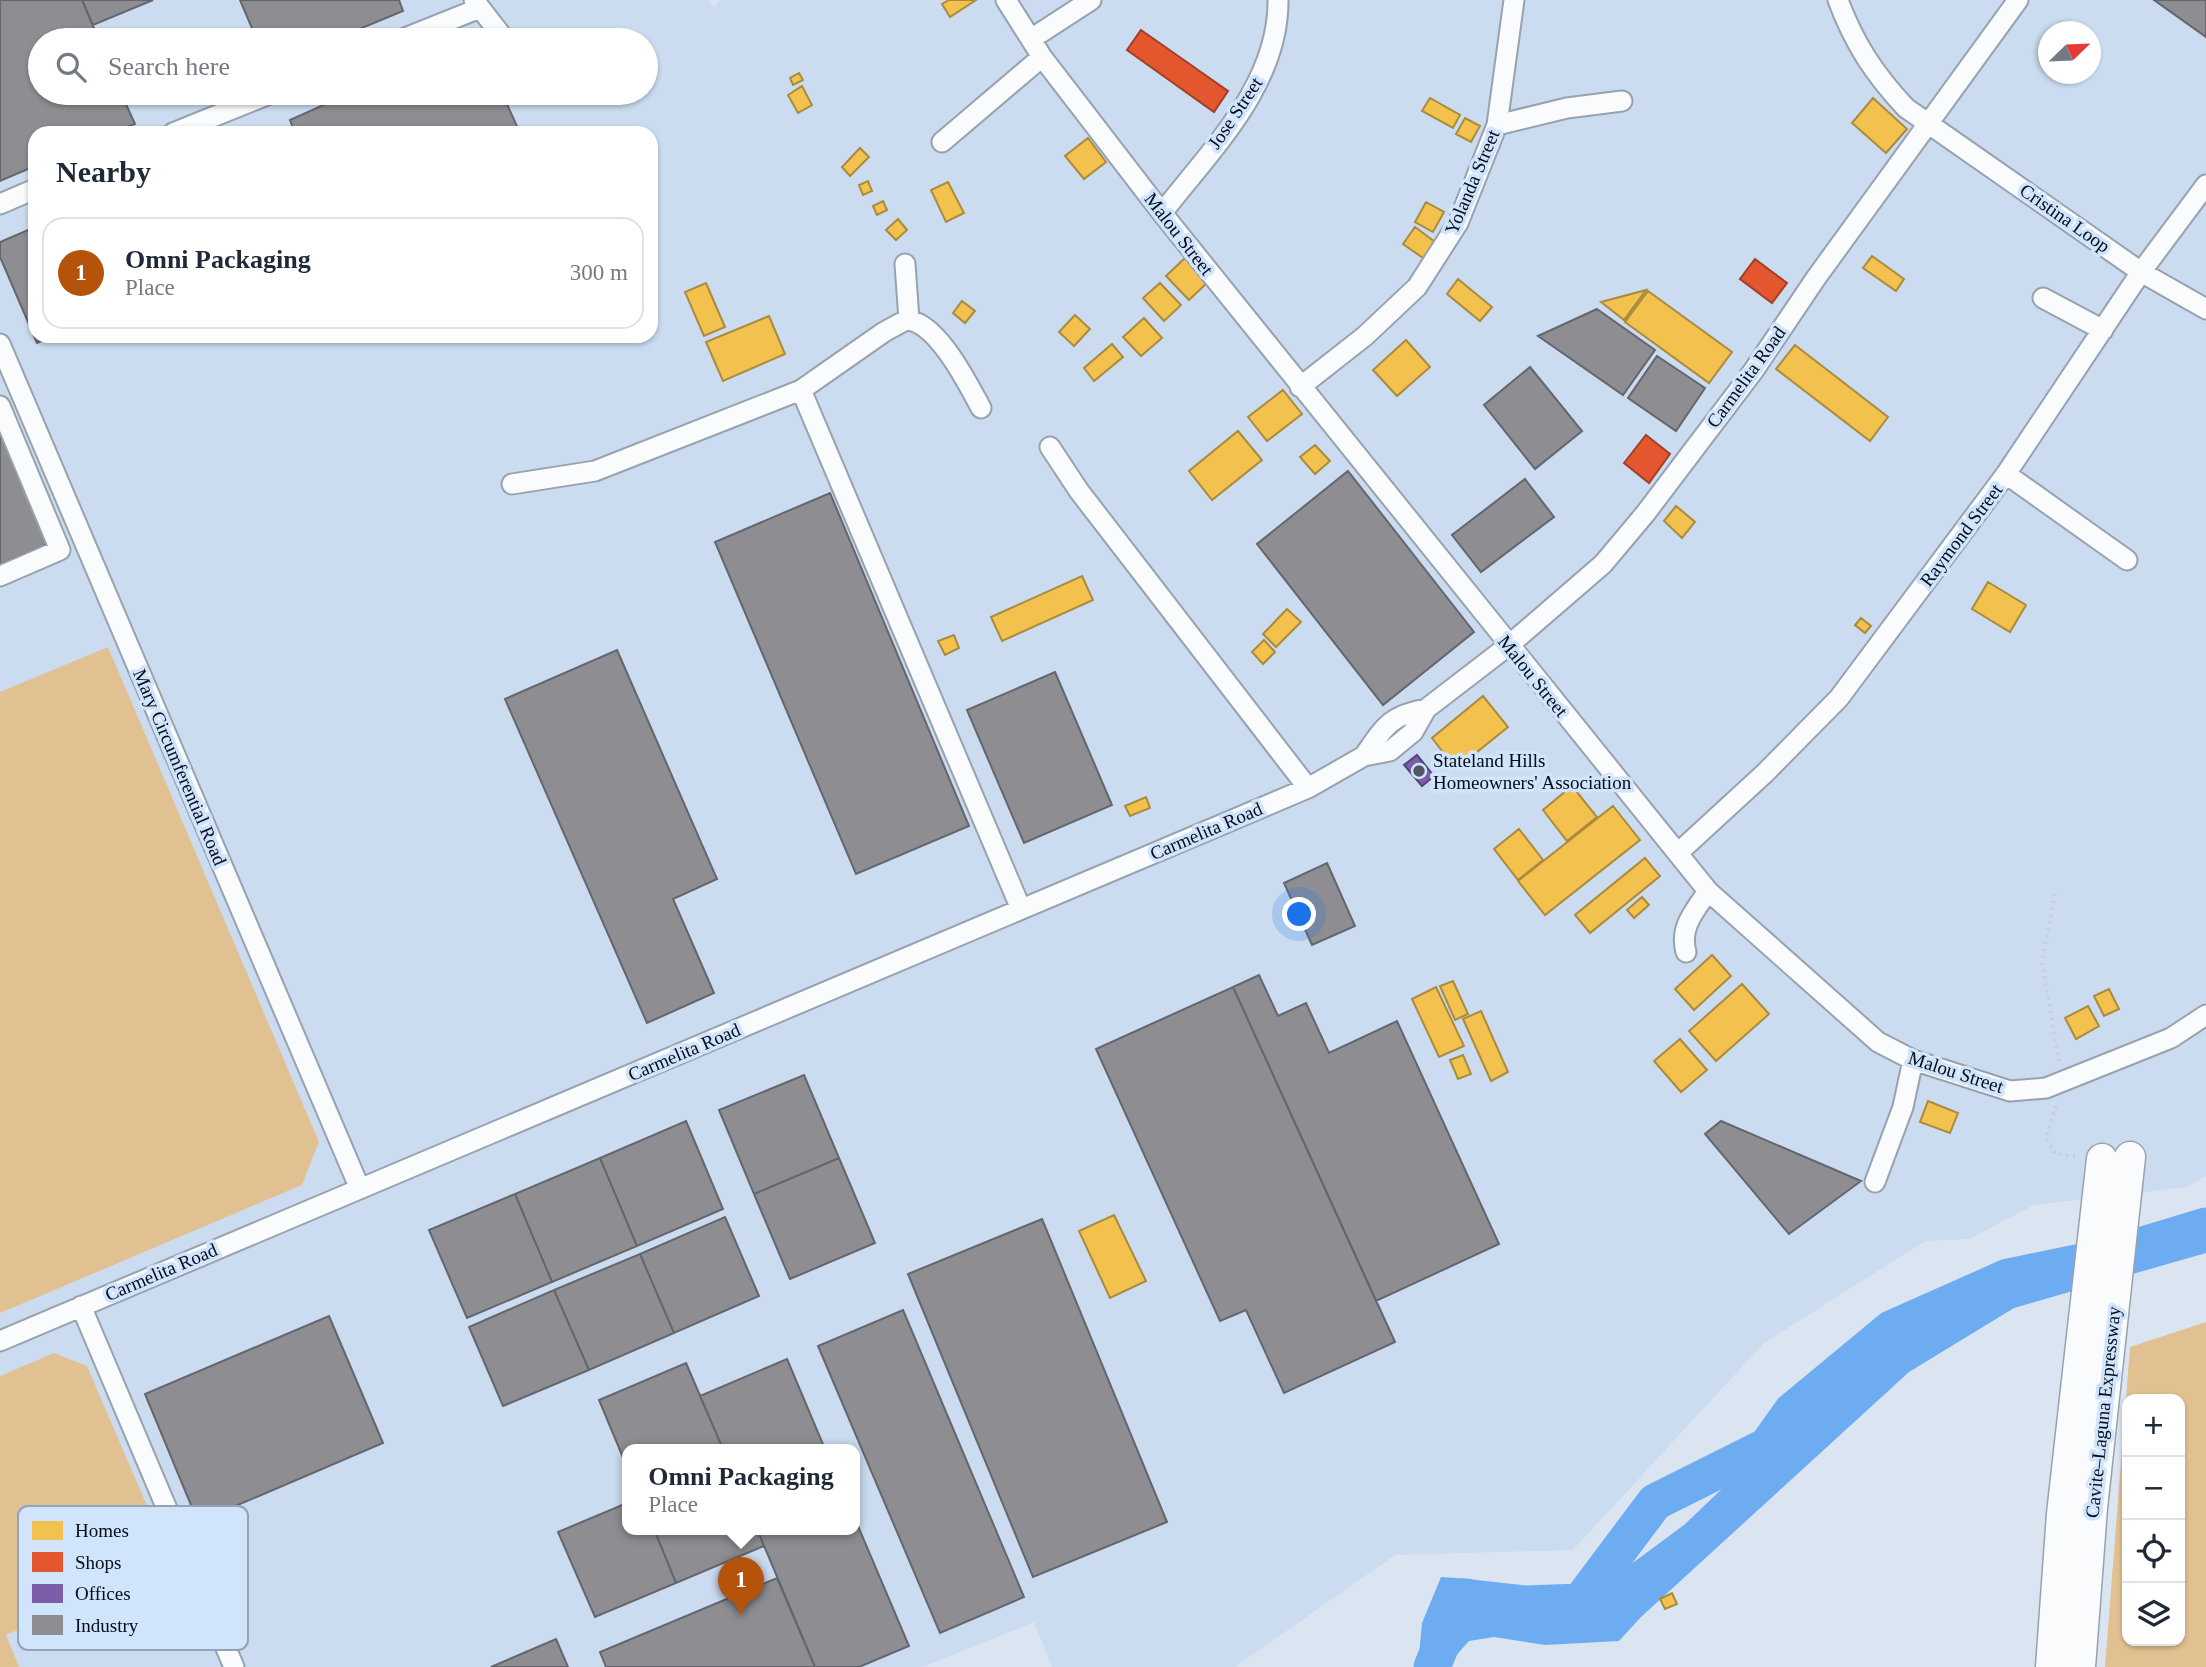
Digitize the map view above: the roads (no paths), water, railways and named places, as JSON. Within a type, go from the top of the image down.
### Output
[{"type":"highway","name":"Cavite–Laguna Expressway","points":[[2051,1667],[2062,1514],[2116,1158],[2080,1667]]},
{"type":"street","name":"Malou Street","points":[[1006,0],[1042,57],[1162,213],[1508,646],[1708,891],[1878,1042],[1913,1060],[2010,1091],[2046,1088],[2171,1038],[2206,1015]]},
{"type":"street","points":[[1031,39],[1091,0]]},
{"type":"street","name":"Jose Street","points":[[1162,213],[1257,86],[1271,52],[1278,0]]},
{"type":"street","name":"Yolanda Street","points":[[1300,387],[1365,336],[1417,287],[1458,223],[1497,125],[1514,0]]},
{"type":"street","name":"Cristina Loop","points":[[1838,0],[1852,37],[1886,86],[1928,123],[2141,272],[2206,309]]},
{"type":"street","name":"Carmelita Road","points":[[0,1340],[1308,788],[1364,756],[1390,751],[1413,732],[1426,709],[1508,646],[1603,564],[1645,514],[1754,370],[2018,0]]},
{"type":"street","points":[[426,28],[477,4],[496,28]]},
{"type":"street","points":[[942,142],[1042,57]]},
{"type":"street","points":[[1497,125],[1567,108],[1622,101]]},
{"type":"street","points":[[190,126],[242,105]]},
{"type":"street","name":"Raymond Street","points":[[1678,853],[1765,773],[1839,698],[2006,474],[2141,272],[2206,185]]},
{"type":"street","points":[[0,204],[28,192]]},
{"type":"street","points":[[905,264],[909,320]]},
{"type":"street","points":[[2043,298],[2103,330]]},
{"type":"street","points":[[512,484],[595,471],[801,390],[884,332],[909,320]]},
{"type":"street","points":[[909,320],[922,326],[942,345],[981,408]]},
{"type":"street","name":"Mary Circumferential Road","points":[[0,344],[360,1189]]},
{"type":"street","points":[[801,390],[1021,909]]},
{"type":"street","points":[[0,406],[60,550],[0,576]]},
{"type":"street","points":[[1050,447],[1079,491],[1308,788]]},
{"type":"street","points":[[2006,474],[2127,560]]},
{"type":"street","points":[[1686,952],[1682,938],[1687,922],[1708,891]]},
{"type":"street","points":[[1875,1182],[1903,1107],[1913,1060]]},
{"type":"street","points":[[81,1306],[166,1506]]},
{"type":"street","points":[[227,1650],[234,1667]]},
{"type":"water","points":[[2206,1226],[2206,1253],[2014,1308],[1909,1372],[1641,1617],[1619,1641],[1545,1645],[1494,1637],[1469,1641],[1446,1667],[1415,1667],[1418,1666],[1422,1623],[1441,1577],[1472,1579],[1507,1611],[1526,1618],[1554,1621],[1684,1525],[1767,1446],[1792,1411],[1891,1329],[2008,1277],[2100,1258]]},
{"type":"waterway","points":[[1432,1667],[1461,1597],[1526,1604],[1580,1602],[1655,1502],[1767,1446],[1792,1411],[1891,1329],[2008,1277],[2100,1258],[2206,1226]]},
{"type":"place","name":"Stateland Hills Homeowners' Association","points":[[1419,771]]},
{"type":"place","name":"Omni Packaging","points":[[741,1615]]}]
